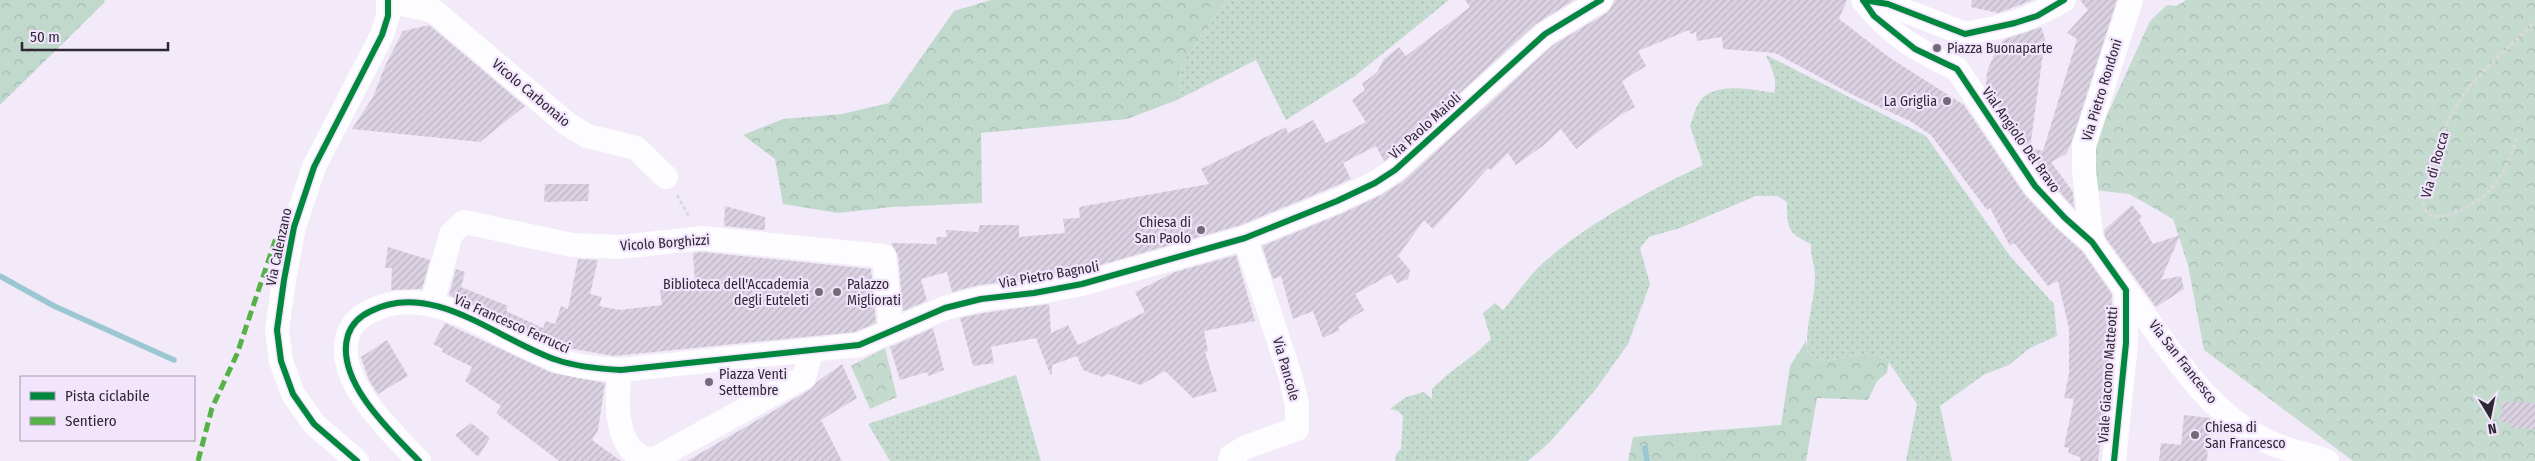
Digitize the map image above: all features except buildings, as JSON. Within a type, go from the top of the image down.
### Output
[{"type":"street","name":"Via Paolo Maioli","points":[[1246,238],[1337,201],[1375,183],[1395,170],[1545,34],[1601,0]]},
{"type":"street","points":[[1863,0],[1888,4],[1965,34],[2037,16],[2064,0]]},
{"type":"street","points":[[1863,0],[1874,16],[1915,49],[1957,69],[1958,52],[1965,34]]},
{"type":"street","name":"Via Pietro Rondoni","points":[[2092,242],[2084,170],[2084,146],[2132,0]]},
{"type":"street","name":"Vicolo Carbonaio","points":[[389,1],[434,11],[566,123],[587,136],[636,148],[666,177]]},
{"type":"street","name":"Via Calenzano","points":[[357,461],[314,424],[293,394],[281,361],[277,330],[294,227],[314,167],[382,35],[388,16],[389,1]]},
{"type":"street","name":"Vial Angiolo Del Bravo","points":[[1957,69],[2035,186],[2065,218],[2092,242]]},
{"type":"street","name":"Vicolo Borghizzi","points":[[432,304],[451,234],[464,222],[572,245],[621,247],[702,238],[884,256],[891,330]]},
{"type":"street","name":"Via Pietro Bagnoli","points":[[860,345],[891,330],[963,304],[1082,284],[1246,238]]},
{"type":"street","name":"Via Pancole","points":[[1230,461],[1231,456],[1246,447],[1297,429],[1297,405],[1291,378],[1246,238]]},
{"type":"street","name":"Viale Giacomo Matteotti","points":[[2092,242],[2126,290],[2126,343],[2114,461]]},
{"type":"street","name":"Via San Francesco","points":[[2126,290],[2199,386],[2227,416],[2269,442],[2328,461]]},
{"type":"street","name":"Via Francesco Ferrucci","points":[[419,461],[366,401],[354,381],[346,359],[346,341],[351,327],[362,315],[378,307],[403,303],[432,304],[452,310],[558,360],[593,368],[621,370],[860,345]]},
{"type":"street","points":[[621,370],[617,388],[619,422],[628,445],[636,454],[644,459],[653,460],[804,377],[812,350]]},
{"type":"path","points":[[666,177],[702,238]]},
{"type":"green space","points":[[0,0],[104,0],[105,2],[0,105]]},
{"type":"green space","points":[[991,0],[1226,0],[1181,65],[1177,100],[1127,119],[981,133],[982,203],[892,207],[838,213],[783,204],[775,159],[743,135],[783,119],[842,114],[889,103],[954,11]]},
{"type":"green space","points":[[1226,0],[1449,0],[1355,76],[1286,120],[1256,60],[1177,100],[1181,65]]},
{"type":"green space","points":[[2186,0],[2535,0],[2535,461],[2353,461],[2204,350],[2188,265],[2173,219],[2129,194],[2094,190],[2092,148],[2150,21],[2167,5],[2177,6]]},
{"type":"green space","points":[[1766,55],[1926,136],[2010,256],[2054,304],[2057,336],[2030,348],[2009,365],[1985,374],[1940,406],[1952,461],[1906,461],[1917,404],[1886,358],[1860,355],[1821,362],[1808,353],[1807,334],[1815,275],[1811,244],[1797,236],[1790,229],[1787,218],[1787,202],[1777,196],[1756,196],[1680,228],[1649,237],[1640,248],[1650,284],[1628,344],[1596,389],[1549,443],[1528,461],[1395,461],[1396,454],[1401,449],[1403,416],[1398,411],[1390,409],[1406,397],[1424,392],[1432,399],[1432,389],[1491,339],[1483,313],[1495,303],[1503,310],[1538,268],[1561,248],[1599,221],[1703,165],[1690,126],[1698,104],[1707,95],[1725,89],[1735,88],[1774,93],[1775,78]]},
{"type":"green space","points":[[1806,341],[1808,353],[1821,362],[1861,355],[1886,358],[1889,362],[1887,373],[1877,381],[1868,400],[1817,398],[1806,461],[1628,461],[1633,437],[1781,425],[1790,366]]},
{"type":"green space","points":[[885,348],[897,397],[870,409],[851,366]]},
{"type":"green space","points":[[1016,375],[1041,461],[890,461],[868,424]]},
{"type":"waterway","points":[[0,276],[54,306],[174,360]]},
{"type":"waterway","points":[[1645,448],[1647,461]]},
{"type":"marked path","points":[[198,461],[212,408],[237,354],[276,238],[294,227]]},
{"type":"cycle path","points":[[357,461],[314,424],[293,394],[281,361],[277,330],[294,227],[314,167],[382,35],[388,16],[388,0]]},
{"type":"cycle path","points":[[419,461],[368,404],[349,370],[346,352],[348,335],[357,320],[371,311],[394,303],[418,303],[442,308],[466,317],[557,360],[581,366],[613,370],[859,345],[945,308],[981,299],[1034,293],[1082,284],[1245,238],[1337,201],[1375,183],[1395,170],[1545,34],[1601,0]]},
{"type":"cycle path","points":[[1863,0],[1874,16],[1915,49],[1957,69],[2035,186],[2065,218],[2092,242],[2126,290],[2126,343],[2114,461]]},
{"type":"cycle path","points":[[1863,0],[1888,4],[1965,34],[2037,16],[2064,0]]},
{"type":"place","name":"Piazza Buonaparte","points":[[1937,48]]},
{"type":"place","name":"La Griglia","points":[[1947,101]]},
{"type":"place","name":"Chiesa di San Paolo","points":[[1201,230]]},
{"type":"place","name":"Biblioteca dell'Accademia degli Euteleti","points":[[819,292]]},
{"type":"place","name":"Palazzo Migliorati","points":[[837,292]]},
{"type":"place","name":"Piazza Venti Settembre","points":[[709,382]]},
{"type":"place","name":"Chiesa di San Francesco","points":[[2195,435]]}]
